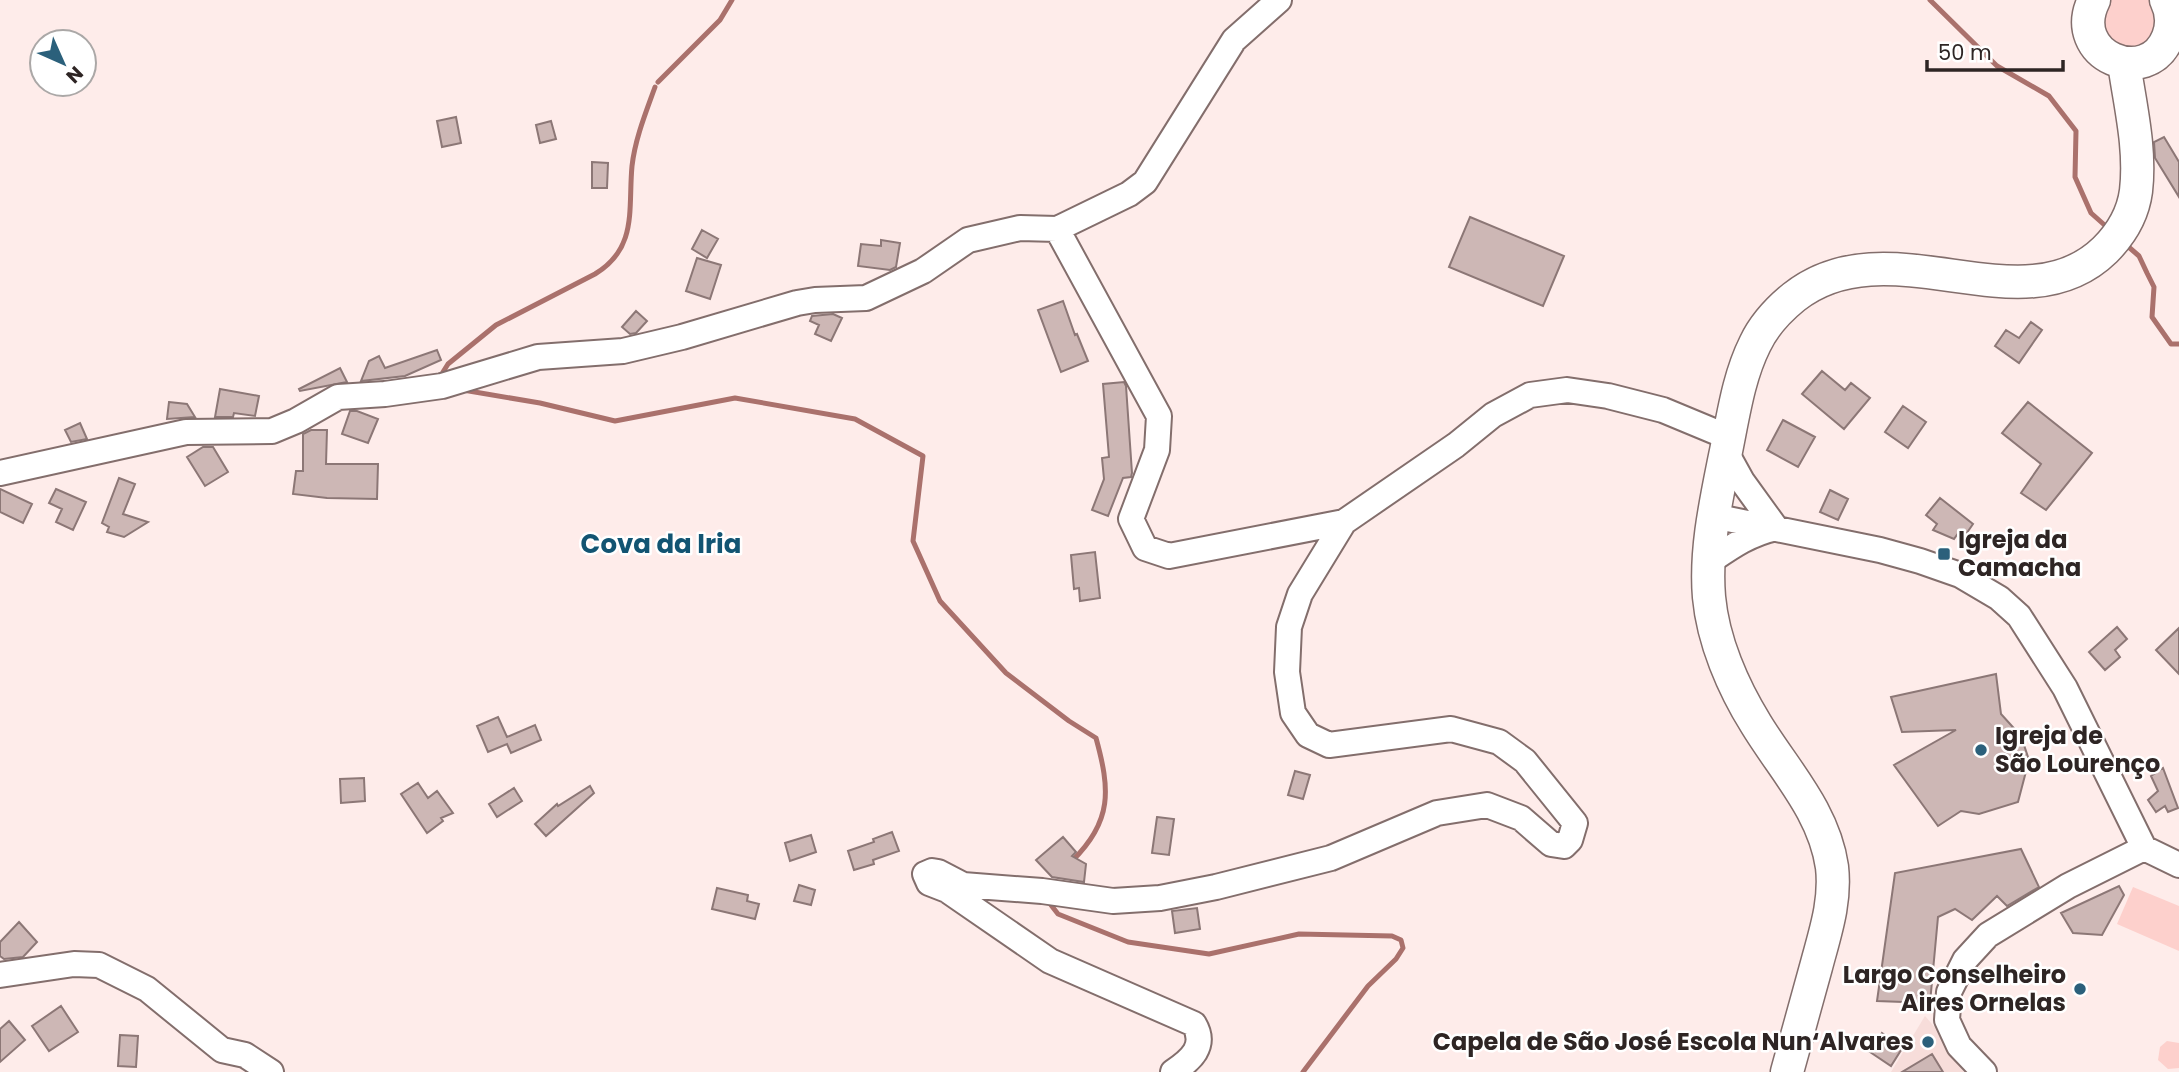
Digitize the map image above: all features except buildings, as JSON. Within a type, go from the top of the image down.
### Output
[{"type":"main road","points":[[2083,4],[2088,28],[2097,47],[2104,55],[2124,63],[2149,58],[2159,51],[2167,40],[2172,15],[2166,0]]},
{"type":"main road","points":[[1787,1072],[1833,905],[1831,863],[1815,815],[1755,723],[1733,683],[1720,647],[1709,601],[1713,516],[1745,368],[1756,342],[1780,308],[1804,289],[1851,271],[1874,268],[2025,283],[2072,272],[2087,265],[2112,244],[2127,220],[2136,194],[2138,162],[2124,63]]},
{"type":"street","points":[[0,473],[187,432],[272,431],[296,421],[338,397],[424,389],[538,357],[623,351],[682,337],[796,303],[866,298],[923,271],[968,240],[1020,228],[1057,229],[1129,194],[1145,182],[1234,40],[1279,0]]},
{"type":"street","points":[[1057,229],[1158,416],[1157,450],[1131,519],[1145,548],[1169,556],[1344,522],[1456,445],[1493,415],[1530,395],[1567,390],[1608,396],[1663,410],[1727,445],[1742,481],[1776,528]]},
{"type":"street","points":[[1713,516],[1880,550],[1920,561],[1960,575],[1999,598],[2019,617],[2065,688],[2144,848],[2179,865]]},
{"type":"street","points":[[1173,1072],[1194,1056],[1200,1044],[1199,1032],[1194,1024],[1049,961],[947,890],[929,883],[925,874],[932,871],[964,885],[1042,891],[1112,901],[1160,898],[1331,858],[1437,813],[1487,805],[1521,818],[1551,844],[1564,846],[1573,834],[1575,822],[1568,812],[1525,761],[1499,742],[1451,729],[1329,746],[1308,735],[1293,713],[1287,672],[1289,628],[1300,594],[1344,522]]},
{"type":"street","points":[[1709,562],[1755,533],[1776,528]]},
{"type":"street","points":[[1984,1072],[1959,1046],[1947,1020],[1949,992],[1965,960],[1988,934],[2068,886],[2144,848]]},
{"type":"street","points":[[0,975],[74,964],[99,965],[147,989],[222,1051],[245,1055],[271,1072]]},
{"type":"shaded area","points":[[2106,0],[2149,0],[2158,14],[2154,37],[2135,52],[2102,41]]},
{"type":"shaded area","points":[[2133,887],[2179,906],[2179,951],[2117,924]]},
{"type":"shaded area","name":"Capela de São José Escola Nun‘Alvares","points":[[1925,1016],[1970,1068],[1966,1072],[1891,1072]]},
{"type":"shaded area","points":[[2167,1041],[2179,1043],[2179,1068],[2168,1069],[2158,1060],[2160,1047]]},
{"type":"waterway","points":[[658,82],[720,20],[732,0]]},
{"type":"waterway","points":[[1930,0],[1997,66],[2049,96],[2076,131],[2075,177],[2091,213],[2109,229]]},
{"type":"waterway","points":[[444,378],[443,372],[448,364],[496,325],[595,274],[609,264],[618,252],[625,240],[628,226],[636,146],[655,87]]},
{"type":"waterway","points":[[2124,243],[2139,256],[2154,287],[2152,317],[2171,344],[2179,344]]},
{"type":"waterway","points":[[463,390],[540,403],[615,421],[735,398],[855,419],[923,456],[913,541],[940,601],[1006,673],[1096,738],[1104,773],[1105,804],[1095,832],[1072,861]]},
{"type":"waterway","points":[[1050,899],[1058,914],[1128,942],[1209,954],[1299,934],[1392,936],[1401,940],[1403,948],[1396,959],[1368,986],[1303,1072]]},
{"type":"place","name":"Igreja da Camacha","points":[[1944,554]]},
{"type":"place","name":"Igreja de São Lourenço","points":[[1981,750]]},
{"type":"place","name":"Largo Conselheiro Aires Ornelas","points":[[2080,989]]},
{"type":"place","name":"Capela de São José Escola Nun‘Alvares","points":[[1928,1042]]},
{"type":"district","name":"Cova da Iria","points":[[661,544]]}]
